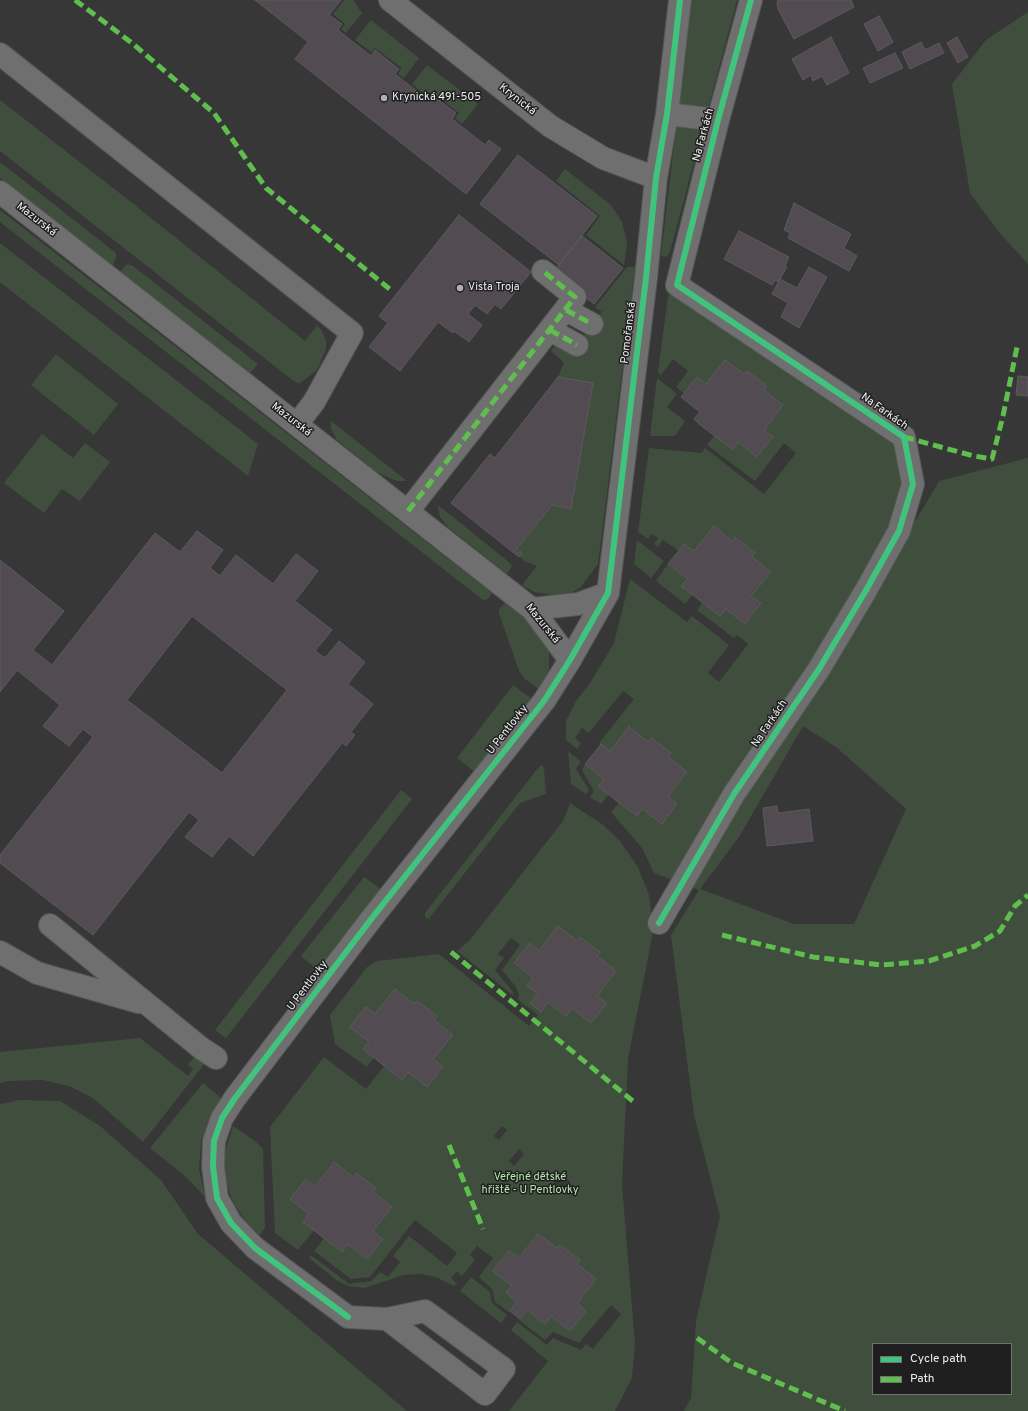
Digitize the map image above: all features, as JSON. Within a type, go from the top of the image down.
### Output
[{"type":"street","name":"Krynická","points":[[390,0],[550,126],[603,158],[656,178]]},
{"type":"street","name":"Pomořanská","points":[[570,660],[608,593],[644,293],[656,178],[667,114],[680,0]]},
{"type":"street","name":"Na Farkách","points":[[660,922],[734,794],[819,669],[865,592],[899,530],[913,484],[904,437],[677,285],[718,120],[751,0]]},
{"type":"street","points":[[0,54],[352,333],[314,402],[297,424]]},
{"type":"street","points":[[667,114],[718,120]]},
{"type":"street","name":"Mazurská","points":[[0,192],[532,608],[570,660]]},
{"type":"street","points":[[408,511],[575,297],[543,271]]},
{"type":"street","points":[[566,310],[592,324]]},
{"type":"street","points":[[550,330],[577,345]]},
{"type":"street","points":[[532,608],[578,604],[608,593]]},
{"type":"street","name":"U Pentlovky","points":[[387,1319],[348,1317],[255,1248],[231,1223],[217,1198],[213,1166],[214,1142],[222,1118],[244,1087],[372,918],[544,701],[570,660]]},
{"type":"street","points":[[50,925],[201,1048],[216,1058]]},
{"type":"street","points":[[0,952],[37,974],[147,1004]]},
{"type":"street","points":[[425,1311],[504,1369],[485,1394],[387,1319],[425,1311]]},
{"type":"green space","points":[[344,0],[353,0],[362,13],[346,33],[341,29],[345,24],[333,14]]},
{"type":"green space","points":[[691,0],[737,0],[670,252],[666,257],[661,256]]},
{"type":"green space","points":[[1028,12],[1028,264],[998,231],[970,193],[952,84],[986,40]]},
{"type":"green space","points":[[371,20],[419,58],[404,78],[398,74],[402,68],[375,48],[371,52],[355,40]]},
{"type":"green space","points":[[427,65],[478,104],[462,124],[455,118],[459,113],[432,92],[428,97],[412,84]]},
{"type":"green space","points":[[0,100],[305,341],[317,325],[322,331],[326,340],[326,349],[317,370],[299,384],[291,379],[0,151]]},
{"type":"green space","points":[[0,162],[116,253],[116,258],[112,266],[0,178]]},
{"type":"green space","points":[[565,169],[611,205],[622,222],[627,242],[624,265],[586,235],[600,216],[556,181]]},
{"type":"green space","points":[[0,210],[492,593],[488,599],[483,600],[0,222]]},
{"type":"green space","points":[[0,243],[258,444],[248,476],[0,282]]},
{"type":"green space","points":[[127,264],[132,265],[258,364],[250,373],[120,272]]},
{"type":"green space","points":[[627,267],[635,267],[598,564],[580,588],[571,593],[553,595],[534,592],[522,585],[537,566],[524,561],[515,551],[552,505],[571,509],[593,384],[558,377],[564,363],[551,351],[553,348],[558,346],[577,345],[602,312],[595,307]]},
{"type":"green space","points":[[672,292],[892,438],[916,520],[939,481],[1028,458],[1028,1411],[684,1411],[691,1398],[696,1321],[720,1216],[694,1115],[671,935],[699,890],[654,873],[642,848],[611,812],[619,803],[636,816],[642,809],[662,823],[677,804],[668,796],[668,757],[671,753],[651,738],[648,742],[629,727],[610,751],[599,743],[634,699],[623,691],[589,733],[582,728],[575,738],[581,743],[577,749],[566,740],[566,721],[576,701],[590,683],[614,643],[630,579],[687,622],[692,616],[729,645],[708,673],[719,682],[748,644],[737,635],[734,638],[697,610],[702,603],[720,616],[726,609],[745,624],[761,604],[751,596],[771,572],[752,557],[755,553],[736,537],[732,541],[714,526],[694,551],[679,551],[663,540],[658,547],[654,544],[658,538],[652,534],[648,539],[638,532],[649,448],[701,453],[705,448],[764,494],[796,453],[784,443],[755,481],[707,445],[715,435],[732,450],[738,442],[758,457],[773,437],[764,430],[783,405],[764,390],[766,386],[747,371],[744,374],[725,360],[706,384],[697,377],[684,393],[676,387],[688,371],[673,359],[661,375],[658,372],[668,296]],"holes":[[[803,726],[836,747],[906,809],[854,924],[794,924],[700,889],[739,837]]]},
{"type":"green space","points":[[56,354],[118,404],[94,435],[31,385]]},
{"type":"green space","points":[[657,378],[677,394],[667,407],[685,421],[675,436],[650,436]]},
{"type":"green space","points":[[331,421],[407,481],[397,481],[378,473],[337,440],[331,428]]},
{"type":"green space","points":[[42,434],[73,458],[85,443],[110,462],[80,501],[62,489],[44,513],[4,483]]},
{"type":"green space","points":[[438,505],[510,563],[512,566],[507,574],[448,527],[440,517]]},
{"type":"green space","points":[[637,540],[664,561],[651,578],[634,564]]},
{"type":"green space","points":[[668,564],[688,579],[682,586],[692,595],[685,604],[656,581]]},
{"type":"green space","points":[[505,603],[531,623],[546,642],[549,651],[549,668],[540,690],[525,679],[519,671],[499,613],[499,609]]},
{"type":"green space","points":[[513,685],[532,699],[475,772],[457,758]]},
{"type":"green space","points":[[568,751],[581,762],[576,769],[589,790],[586,794],[571,784]]},
{"type":"green space","points":[[585,764],[604,779],[598,786],[609,794],[601,804],[590,797],[594,791],[582,770]]},
{"type":"green space","points":[[542,765],[544,768],[546,794],[520,803],[429,919],[425,917],[425,913],[538,768]]},
{"type":"green space","points":[[401,790],[412,799],[226,1038],[215,1030]]},
{"type":"green space","name":"Veřejné dětské hřiště - U Pentlovky","points":[[570,803],[602,824],[620,841],[638,867],[649,895],[653,926],[628,1059],[622,1185],[635,1343],[632,1378],[615,1411],[509,1411],[548,1361],[511,1330],[517,1322],[547,1345],[553,1338],[581,1350],[586,1344],[593,1349],[621,1314],[611,1305],[579,1343],[553,1332],[545,1340],[519,1320],[527,1310],[545,1324],[551,1316],[570,1331],[577,1303],[577,1264],[579,1260],[560,1245],[557,1248],[538,1234],[519,1258],[509,1251],[494,1271],[512,1286],[506,1293],[517,1302],[509,1312],[495,1302],[492,1289],[479,1277],[493,1258],[477,1246],[470,1255],[475,1260],[462,1276],[457,1271],[451,1278],[457,1283],[454,1286],[436,1277],[420,1274],[403,1275],[365,1288],[348,1286],[336,1280],[309,1258],[311,1255],[349,1284],[371,1281],[380,1272],[388,1277],[400,1262],[393,1256],[409,1236],[447,1266],[457,1253],[415,1220],[370,1277],[351,1279],[314,1251],[324,1238],[342,1252],[348,1244],[367,1259],[383,1239],[373,1231],[392,1207],[373,1192],[376,1188],[356,1173],[353,1177],[334,1162],[315,1187],[306,1179],[290,1199],[309,1214],[314,1230],[298,1250],[275,1233],[270,1127],[324,1057],[366,1089],[384,1066],[402,1080],[408,1072],[442,1067],[433,1059],[452,1034],[434,1020],[437,1016],[417,1001],[414,1004],[375,1014],[366,1007],[369,1042],[363,1049],[374,1058],[367,1067],[335,1044],[330,1015],[367,967],[377,961],[439,954],[529,1026],[538,1015],[518,1000],[519,995],[516,987],[502,970],[520,945],[511,938],[498,954],[504,958],[495,970],[513,992],[514,996],[457,951],[470,940],[563,821]],"holes":[[[558,926],[577,941],[580,937],[600,952],[597,956],[616,971],[597,996],[606,1003],[591,1023],[572,1008],[566,1016],[548,1002],[530,1003],[538,994],[527,986],[533,978],[514,964],[530,943],[539,951]],[[502,1126],[507,1130],[499,1140],[494,1136]],[[519,1149],[524,1154],[514,1166],[509,1161]],[[498,1171],[508,1179],[504,1183],[494,1175]],[[560,1174],[570,1181],[563,1191],[553,1183]]]},
{"type":"green space","points":[[364,877],[383,891],[320,972],[301,956]]},
{"type":"green space","points":[[140,1038],[188,1076],[193,1069],[188,1065],[199,1050],[209,1058],[143,1142],[93,1098],[69,1086],[43,1080],[8,1081],[0,1083],[0,1052]]},
{"type":"green space","points":[[203,1083],[221,1098],[211,1115],[201,1141],[199,1169],[205,1197],[185,1176],[150,1148]]},
{"type":"green space","points":[[20,1100],[60,1101],[100,1126],[161,1180],[198,1234],[407,1411],[0,1411],[0,1104]]},
{"type":"green space","points":[[233,1126],[255,1141],[263,1149],[265,1228],[260,1235],[246,1222],[233,1202],[225,1178],[225,1152]]},
{"type":"green space","points":[[471,1277],[490,1292],[492,1303],[507,1315],[501,1323],[460,1291]]},
{"type":"building","name":"Krynická 491-505","points":[[255,0],[341,0],[329,15],[342,24],[338,30],[371,56],[375,50],[399,69],[395,74],[428,100],[432,95],[456,113],[452,119],[485,145],[489,140],[501,149],[466,194],[295,59],[308,42]]},
{"type":"building","points":[[851,0],[854,7],[794,39],[778,9],[777,1]]},
{"type":"building","points":[[879,16],[893,42],[878,51],[864,24]]},
{"type":"building","points":[[831,37],[849,73],[827,85],[822,76],[813,81],[811,75],[803,80],[792,59]]},
{"type":"building","points":[[957,37],[968,57],[958,63],[947,43]]},
{"type":"building","points":[[921,42],[925,50],[939,43],[944,53],[910,69],[902,52]]},
{"type":"building","points":[[895,53],[903,68],[870,83],[863,68]]},
{"type":"building","points":[[518,155],[597,216],[559,265],[480,204]]},
{"type":"building","points":[[794,203],[851,234],[844,248],[857,256],[849,271],[788,238],[790,233],[784,230]]},
{"type":"building","name":"Vista Troja","points":[[459,215],[531,272],[501,309],[495,304],[487,314],[475,305],[468,314],[482,325],[469,342],[438,322],[400,371],[369,347],[388,323],[379,316]]},
{"type":"building","points":[[739,231],[789,257],[785,266],[787,267],[778,282],[775,280],[772,285],[724,259]]},
{"type":"building","points":[[582,236],[623,268],[594,304],[553,272]]},
{"type":"building","points":[[809,267],[827,277],[799,328],[781,317],[788,303],[772,294],[780,279],[797,288]]},
{"type":"building","points":[[725,360],[744,374],[747,371],[767,386],[764,390],[783,405],[764,430],[773,437],[757,457],[738,442],[733,450],[699,424],[694,419],[700,412],[681,397],[697,377],[706,384]]},
{"type":"building","points":[[1018,376],[1028,377],[1028,396],[1016,395]]},
{"type":"building","points":[[558,377],[593,383],[571,509],[552,505],[515,551],[518,554],[520,551],[522,553],[519,557],[451,503],[490,454],[495,458]]},
{"type":"building","points":[[714,526],[732,541],[735,537],[755,553],[752,557],[771,572],[751,596],[761,603],[745,624],[726,609],[720,616],[681,586],[688,579],[668,564],[684,544],[694,551]]},
{"type":"building","points":[[197,531],[223,550],[210,568],[220,576],[236,555],[273,584],[296,554],[318,571],[295,601],[332,630],[315,651],[325,658],[339,641],[365,662],[348,684],[373,704],[351,732],[355,735],[346,746],[342,743],[253,856],[229,836],[212,857],[185,837],[199,820],[189,812],[93,935],[0,863],[0,855],[93,737],[83,729],[69,746],[43,726],[60,705],[17,670],[0,692],[0,560],[64,611],[33,650],[52,665],[155,533],[180,552]],"holes":[[[192,616],[287,690],[222,773],[127,700]]]},
{"type":"building","points":[[629,727],[648,742],[651,738],[671,753],[668,757],[687,772],[668,796],[677,804],[662,824],[642,809],[637,816],[619,803],[598,786],[604,779],[585,764],[601,744],[610,751]]},
{"type":"building","points":[[777,806],[778,813],[809,809],[813,841],[767,846],[763,808]]},
{"type":"building","points":[[558,926],[577,941],[580,937],[600,952],[597,956],[616,971],[597,996],[607,1003],[591,1023],[572,1008],[566,1016],[548,1002],[541,1012],[530,1003],[538,994],[527,986],[533,978],[514,963],[530,943],[539,951]]},
{"type":"building","points":[[395,989],[414,1004],[417,1001],[437,1016],[434,1020],[453,1035],[433,1059],[443,1067],[427,1087],[408,1072],[402,1080],[363,1049],[369,1042],[350,1027],[366,1007],[375,1014]]},
{"type":"building","points":[[334,1162],[353,1177],[356,1173],[376,1188],[373,1192],[392,1207],[373,1231],[383,1239],[367,1259],[348,1244],[342,1252],[303,1222],[309,1214],[290,1199],[306,1179],[315,1187]]},
{"type":"building","points":[[538,1234],[557,1248],[560,1245],[580,1260],[577,1264],[596,1279],[577,1303],[586,1311],[570,1331],[551,1316],[545,1324],[527,1310],[520,1319],[510,1311],[517,1302],[506,1293],[512,1286],[493,1271],[509,1251],[519,1258]]},
{"type":"marked path","points":[[75,0],[132,43],[214,113],[266,188],[392,291]]},
{"type":"marked path","points":[[408,511],[575,297],[543,271]]},
{"type":"marked path","points":[[566,310],[592,324]]},
{"type":"marked path","points":[[550,330],[577,345]]},
{"type":"marked path","points":[[904,437],[974,456],[992,459],[1003,416],[1017,347]]},
{"type":"marked path","points":[[722,935],[813,957],[882,965],[929,961],[975,946],[1000,931],[1015,906],[1028,895]]},
{"type":"marked path","points":[[451,952],[634,1102]]},
{"type":"marked path","points":[[449,1145],[483,1229]]},
{"type":"marked path","points":[[697,1338],[732,1363],[845,1411]]},
{"type":"cycle path","points":[[348,1317],[255,1248],[231,1223],[217,1198],[213,1166],[214,1141],[222,1118],[235,1098],[372,918],[544,701],[570,660],[608,593],[646,278],[656,178],[667,114],[680,0]]},
{"type":"cycle path","points":[[659,923],[734,794],[819,669],[865,592],[899,531],[913,484],[904,437],[677,285],[718,120],[751,0]]},
{"type":"place","name":"Krynická 491-505","points":[[384,98]]},
{"type":"place","name":"Vista Troja","points":[[460,288]]}]
